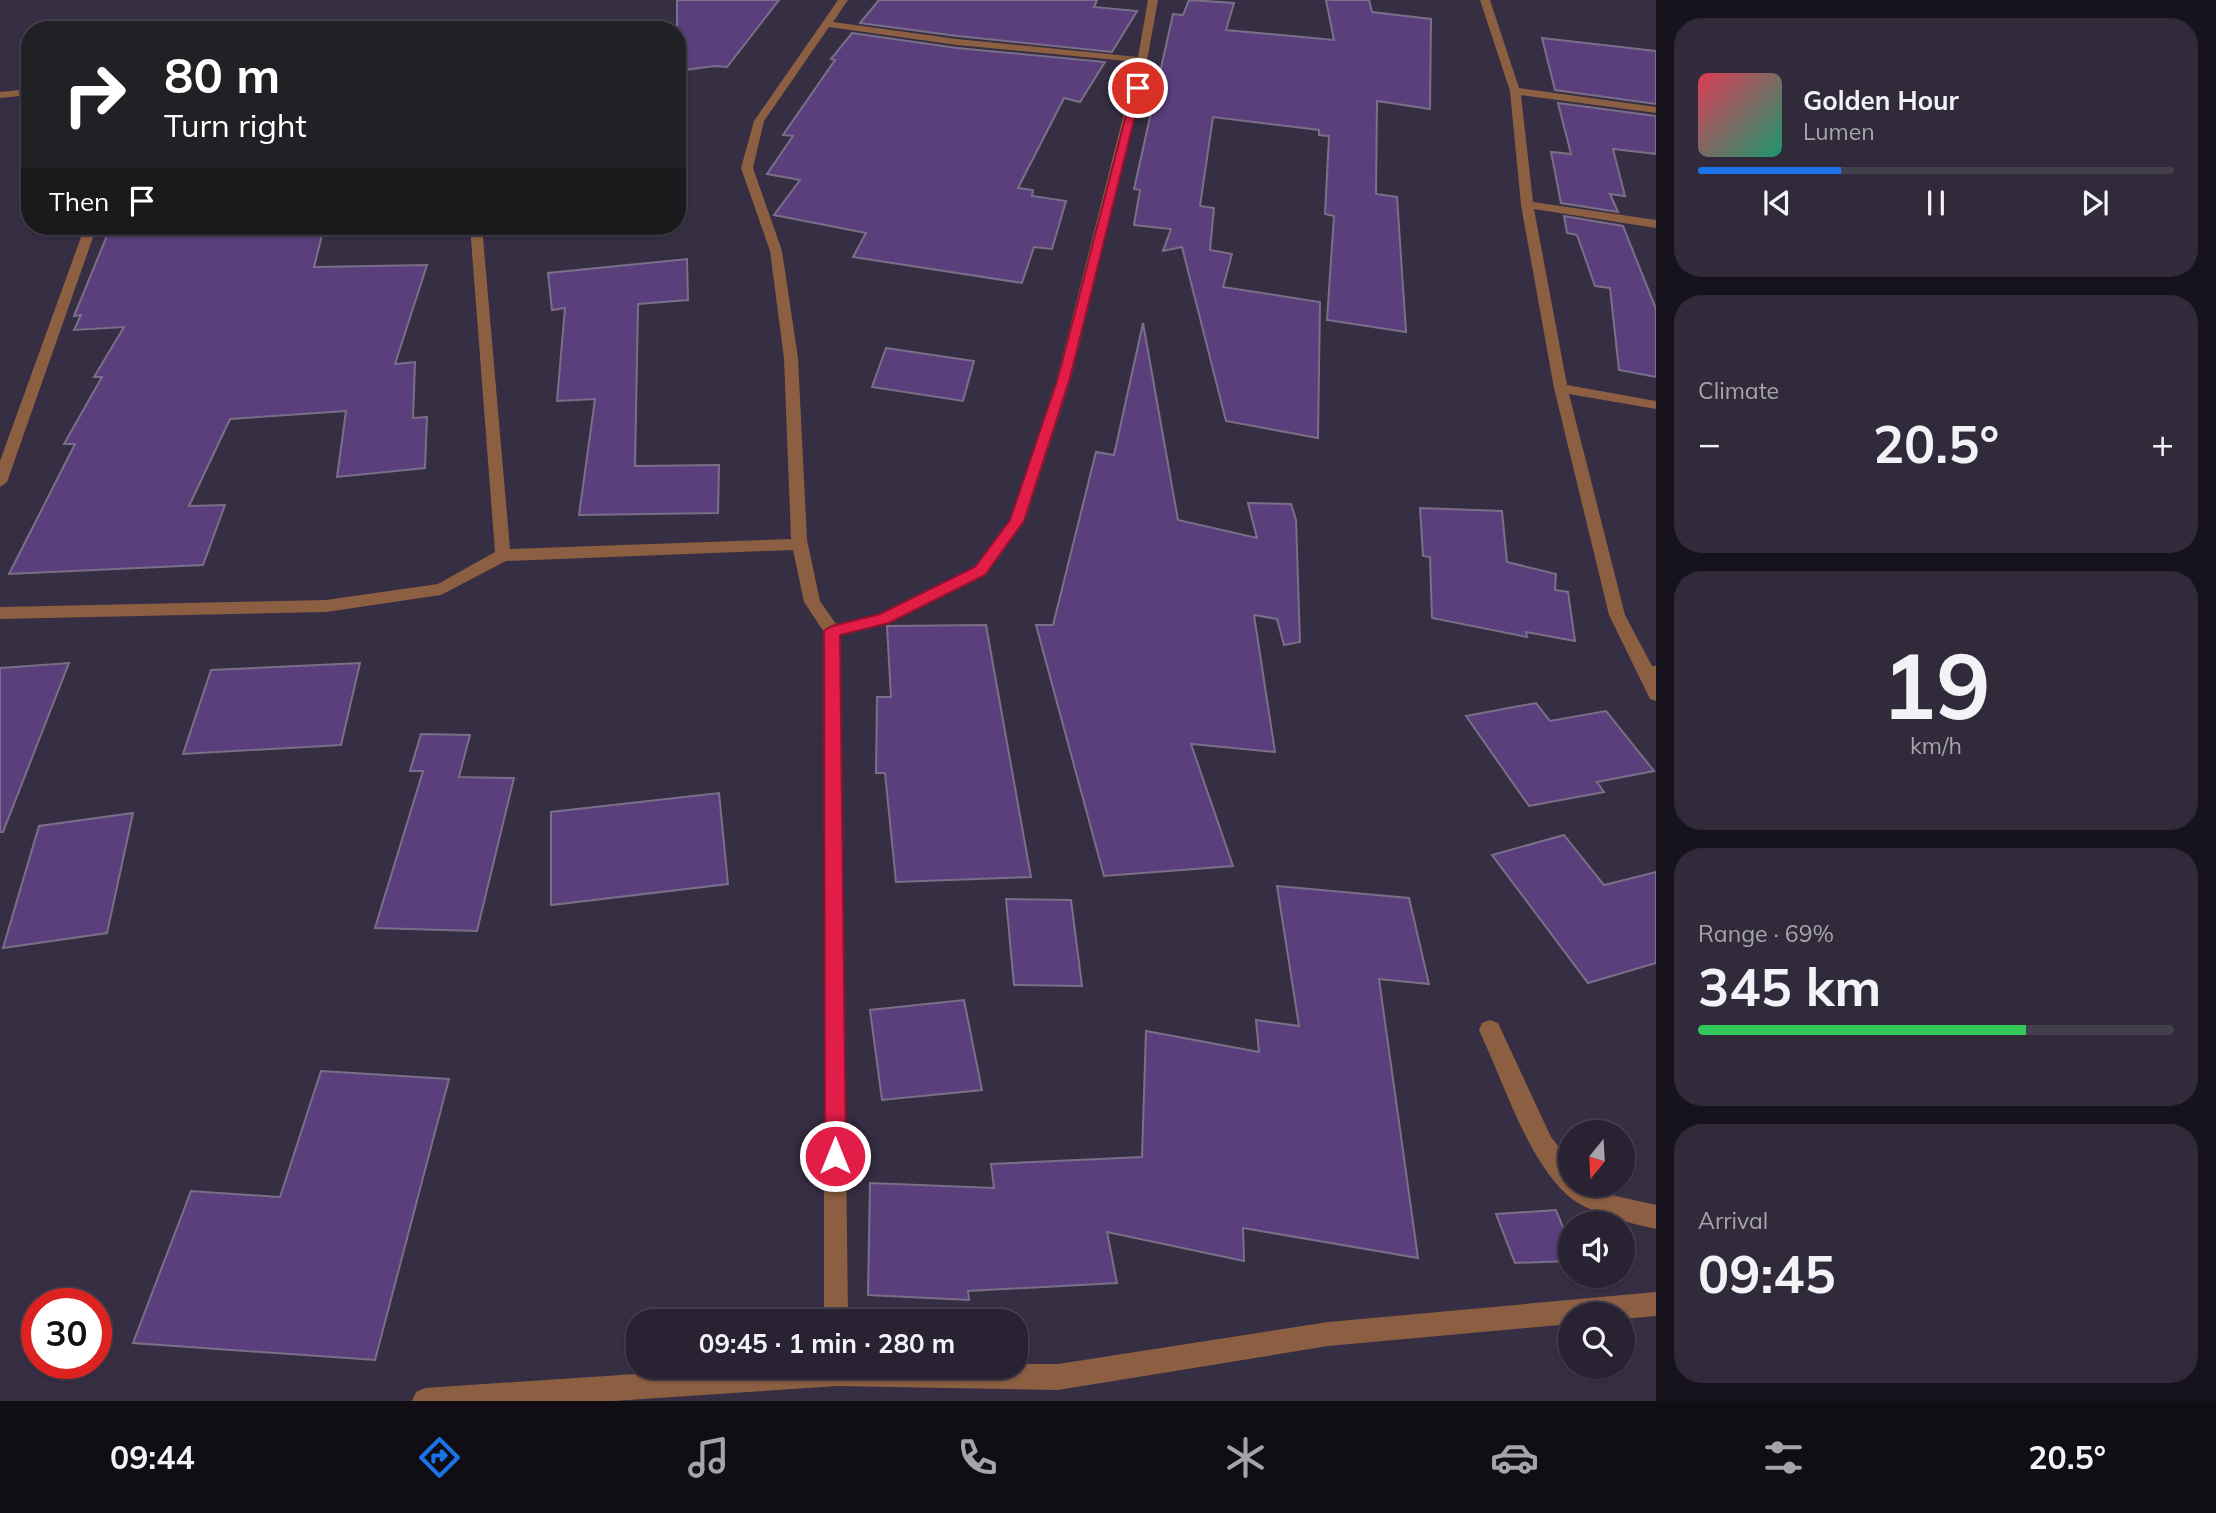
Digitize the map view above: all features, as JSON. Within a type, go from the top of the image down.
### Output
[{"type":"street","points":[[836,1309],[832,631],[812,602],[800,544],[791,358],[776,251],[747,168],[759,121],[843,0]]},
{"type":"street","points":[[832,631],[884,619],[980,571],[1017,521],[1064,378],[1143,60],[1153,0]]},
{"type":"street","points":[[1485,0],[1514,92],[1527,205],[1561,388],[1617,615],[1651,673],[1656,694]]},
{"type":"street","points":[[828,24],[957,42],[1143,60]]},
{"type":"street","points":[[1514,92],[1656,110]]},
{"type":"street","points":[[0,95],[21,93]]},
{"type":"street","points":[[1527,205],[1656,224]]},
{"type":"street","points":[[0,482],[89,235]]},
{"type":"street","points":[[477,235],[503,555]]},
{"type":"street","points":[[1561,388],[1656,405]]},
{"type":"street","points":[[0,613],[326,606],[441,589],[503,555],[800,544]]},
{"type":"street","points":[[1490,1030],[1543,1145],[1558,1164]]},
{"type":"street","points":[[1595,1197],[1613,1207],[1656,1217]]},
{"type":"street","points":[[1028,1376],[1058,1377],[1328,1335],[1656,1304]]},
{"type":"street","points":[[425,1401],[717,1379]]},
{"type":"building","points":[[677,0],[779,0],[727,67],[686,70],[686,21],[677,21]]},
{"type":"building","points":[[879,0],[1097,0],[1094,7],[1137,11],[1112,52],[860,23]]},
{"type":"building","points":[[1189,0],[1234,3],[1226,30],[1334,40],[1326,0],[1369,0],[1372,12],[1431,19],[1430,109],[1377,101],[1376,194],[1397,197],[1406,332],[1327,320],[1334,216],[1325,214],[1329,136],[1319,135],[1319,130],[1213,117],[1200,206],[1214,208],[1210,250],[1232,254],[1223,287],[1320,302],[1318,438],[1226,421],[1182,247],[1163,251],[1171,229],[1134,225],[1140,190],[1134,189],[1173,14],[1183,15]]},
{"type":"building","points":[[852,33],[957,48],[1105,62],[1080,102],[1064,98],[1018,188],[1033,190],[1032,196],[1066,201],[1052,249],[1034,247],[1022,283],[853,257],[866,233],[774,215],[800,180],[767,174],[793,136],[783,135],[835,60],[831,59]]},
{"type":"building","points":[[1542,38],[1656,51],[1656,104],[1555,90]]},
{"type":"building","points":[[1558,103],[1656,116],[1656,154],[1613,149],[1625,196],[1610,194],[1618,212],[1561,203],[1551,152],[1571,154]]},
{"type":"building","points":[[1564,216],[1623,226],[1656,309],[1656,377],[1619,370],[1610,288],[1595,286],[1577,235],[1567,233]]},
{"type":"building","points":[[107,235],[322,235],[314,267],[427,265],[395,364],[415,362],[413,418],[427,417],[425,468],[337,477],[346,411],[230,419],[189,506],[225,505],[203,565],[9,574],[75,444],[64,444],[102,377],[94,377],[124,327],[74,330],[81,315],[74,316]]},
{"type":"building","points":[[687,259],[688,300],[638,304],[635,466],[719,465],[718,513],[579,515],[595,399],[557,401],[565,308],[552,310],[548,273]]},
{"type":"building","points":[[1143,323],[1178,520],[1257,538],[1248,503],[1291,504],[1296,520],[1300,642],[1284,645],[1277,619],[1254,615],[1275,752],[1191,744],[1233,866],[1104,876],[1036,625],[1053,625],[1096,452],[1114,455]]},
{"type":"building","points":[[886,348],[974,361],[963,401],[872,387]]},
{"type":"building","points":[[1420,508],[1502,511],[1507,562],[1556,574],[1555,590],[1568,592],[1575,641],[1526,632],[1527,637],[1432,618],[1430,557],[1423,556]]},
{"type":"building","points":[[986,625],[1031,877],[896,882],[885,773],[876,773],[877,697],[891,697],[887,626]]},
{"type":"building","points":[[69,663],[3,832],[0,832],[0,668]]},
{"type":"building","points":[[360,663],[341,745],[183,754],[211,670]]},
{"type":"building","points":[[1536,703],[1550,721],[1606,711],[1654,771],[1597,782],[1604,792],[1529,806],[1466,716]]},
{"type":"building","points":[[421,734],[470,735],[459,777],[514,778],[477,931],[375,928],[423,771],[410,771]]},
{"type":"building","points":[[719,793],[728,884],[551,905],[551,812]]},
{"type":"building","points":[[133,813],[107,933],[3,948],[39,826]]},
{"type":"building","points":[[1564,835],[1604,885],[1656,872],[1656,963],[1588,983],[1492,855]]},
{"type":"building","points":[[1277,886],[1409,898],[1429,984],[1379,979],[1418,1258],[1243,1228],[1244,1261],[1107,1232],[1117,1283],[968,1291],[969,1300],[868,1295],[870,1183],[994,1188],[991,1164],[1142,1157],[1146,1031],[1259,1052],[1256,1020],[1299,1026]]},
{"type":"building","points":[[1006,899],[1071,900],[1082,986],[1014,985]]},
{"type":"building","points":[[964,1000],[982,1090],[882,1100],[870,1010]]},
{"type":"building","points":[[321,1071],[449,1079],[375,1360],[133,1343],[191,1191],[280,1197]]},
{"type":"building","points":[[1556,1210],[1558,1261],[1515,1263],[1496,1214]]},
{"type":"route","points":[[835,1156],[832,631],[884,619],[980,571],[1017,521],[1064,378],[1138,88]]}]
